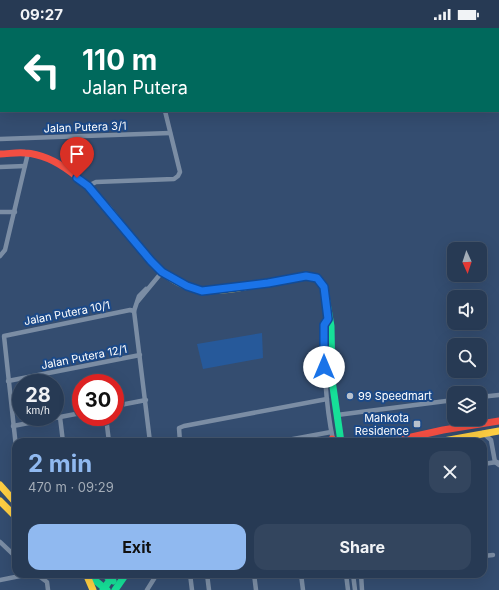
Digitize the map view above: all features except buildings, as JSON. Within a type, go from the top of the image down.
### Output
[{"type":"street","points":[[88,186],[96,182],[174,179],[178,176],[180,172],[165,112]]},
{"type":"street","name":"Jalan Putera 3/1","points":[[0,140],[170,133]]},
{"type":"street","points":[[0,154],[28,153],[55,162],[88,186],[162,272],[187,286],[202,291],[268,283],[306,276],[313,276],[320,280],[324,287],[328,319],[331,326],[332,380],[340,438]]},
{"type":"street","points":[[0,256],[5,250],[28,153]]},
{"type":"street","points":[[0,167],[25,166]]},
{"type":"street","points":[[0,212],[14,212]]},
{"type":"street","points":[[150,438],[134,311],[138,301],[162,272]]},
{"type":"street","name":"Jalan Putera 10/1","points":[[8,382],[4,336],[130,310],[134,311]]},
{"type":"street","points":[[328,319],[324,325],[324,374],[327,414],[332,438]]},
{"type":"street","name":"Jalan Putera 12/1","points":[[8,382],[140,355]]},
{"type":"street","points":[[8,382],[12,417]]},
{"type":"street","points":[[487,396],[499,395]]},
{"type":"street","points":[[180,438],[179,428],[184,426],[327,399]]},
{"type":"street","points":[[124,404],[146,400]]},
{"type":"street","points":[[337,416],[447,401]]},
{"type":"street","points":[[407,438],[443,430],[499,421]]},
{"type":"street","points":[[13,426],[15,438]]},
{"type":"street","points":[[61,426],[63,438]]},
{"type":"street","points":[[107,426],[109,438]]},
{"type":"street","points":[[458,438],[499,431]]},
{"type":"street","points":[[482,433],[490,440],[498,463],[487,464]]},
{"type":"street","points":[[0,485],[12,498]]},
{"type":"street","points":[[0,501],[12,513]]},
{"type":"street","points":[[0,542],[12,553]]},
{"type":"street","points":[[487,556],[493,555]]},
{"type":"street","points":[[0,580],[12,578]]},
{"type":"street","points":[[42,578],[47,582],[48,590]]},
{"type":"street","points":[[88,578],[93,590]]},
{"type":"street","points":[[92,578],[105,589],[111,578]]},
{"type":"street","points":[[112,578],[117,587],[123,578]]},
{"type":"street","points":[[147,590],[154,578]]},
{"type":"street","points":[[190,578],[192,590]]},
{"type":"street","points":[[208,578],[209,590]]},
{"type":"street","points":[[254,578],[256,590]]},
{"type":"street","points":[[302,578],[303,590]]},
{"type":"street","points":[[346,578],[348,590]]},
{"type":"street","points":[[354,578],[355,590]]},
{"type":"street","points":[[361,578],[362,590]]},
{"type":"shaded area","points":[[262,333],[263,358],[203,369],[197,344]]},
{"type":"traffic: fast","points":[[249,286],[307,276],[319,280],[325,291],[331,326],[332,380],[340,438]]},
{"type":"traffic: fast","points":[[92,578],[107,590]]},
{"type":"traffic: fast","points":[[109,578],[113,581]]},
{"type":"traffic: fast","points":[[103,590],[111,578]]},
{"type":"traffic: fast","points":[[115,590],[123,578]]},
{"type":"traffic: slow","points":[[108,208],[148,258],[159,269],[185,286],[206,291],[249,286]]},
{"type":"traffic: slow","points":[[460,438],[499,431]]},
{"type":"traffic: slow","points":[[0,485],[12,498]]},
{"type":"traffic: slow","points":[[0,501],[12,513]]},
{"type":"traffic: slow","points":[[88,578],[93,590]]},
{"type":"traffic: jam","points":[[0,154],[25,153],[49,159],[71,172],[108,208]]},
{"type":"traffic: jam","points":[[407,438],[443,430],[499,421]]},
{"type":"place","name":"99 Speedmart","points":[[350,396]]},
{"type":"place","name":"Mahkota Residence","points":[[417,424]]},
{"type":"route","points":[[77,178],[88,186],[162,272],[187,286],[202,291],[208,291],[306,276],[313,276],[320,280],[324,287],[328,319],[324,325],[324,367]]}]
